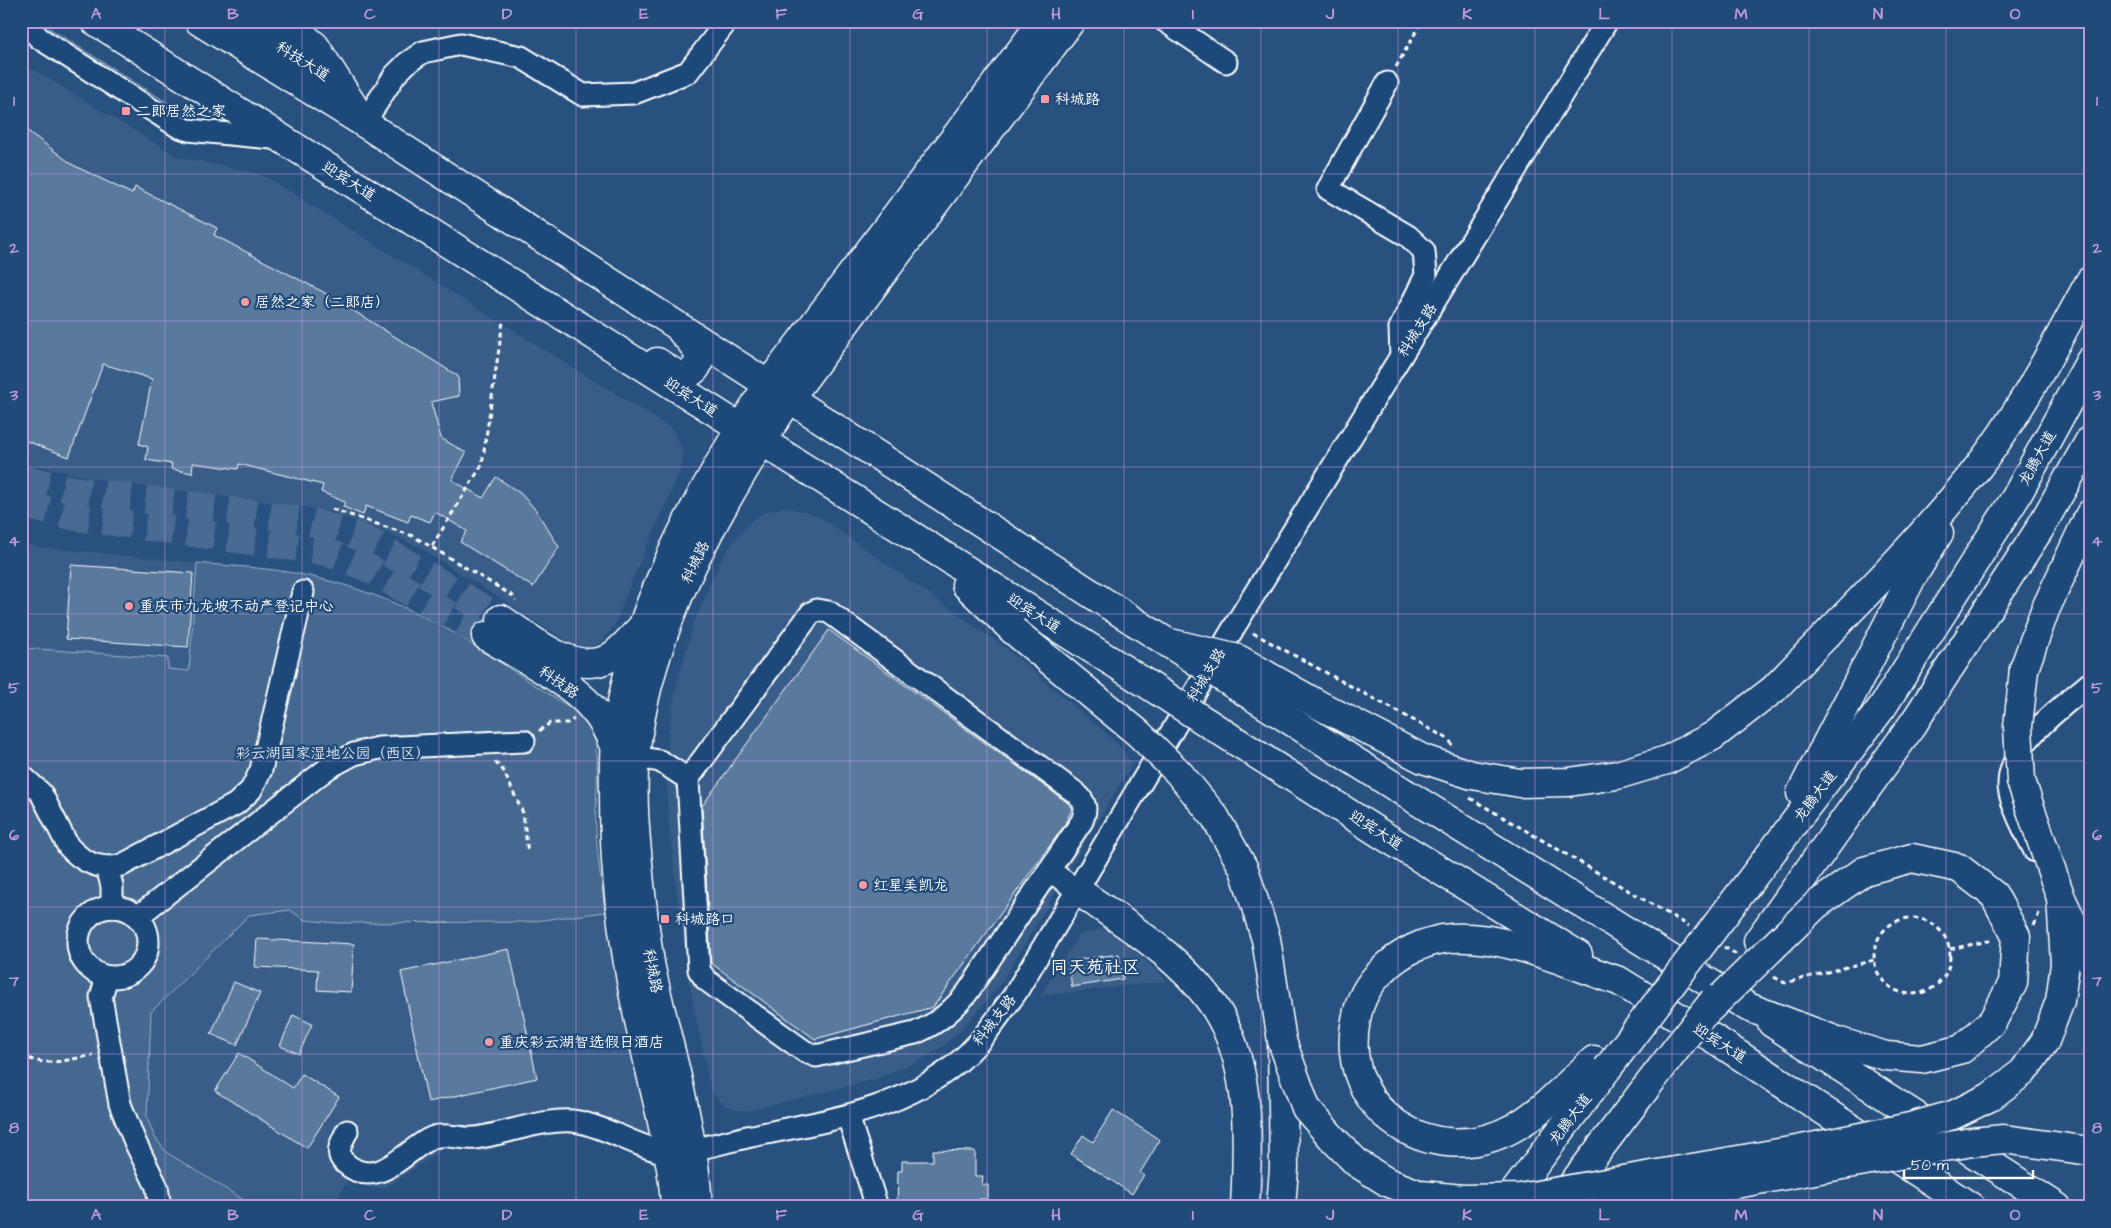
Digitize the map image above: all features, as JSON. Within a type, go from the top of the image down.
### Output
[{"type":"main road","name":"迎宾大道","points":[[95,21],[1111,661],[1381,834],[1719,1042],[1971,1207]]},
{"type":"main road","points":[[199,21],[364,123],[1166,642],[1748,1007],[2055,1206]]},
{"type":"main road","name":"科技大道","points":[[240,21],[342,86]]},
{"type":"main road","name":"科技大道","points":[[281,21],[315,46],[364,123]]},
{"type":"main road","name":"科城路","points":[[698,1207],[681,1151],[644,921],[625,751],[624,691],[644,624],[695,506],[751,435],[779,392],[1044,21]]},
{"type":"main road","name":"科城路","points":[[779,392],[1072,21]]},
{"type":"main road","points":[[1766,860],[1911,579],[1980,465],[2027,397],[2090,281]]},
{"type":"main road","points":[[528,294],[574,311],[675,373],[684,375],[694,370],[699,361],[699,356],[694,346],[679,328]]},
{"type":"main road","name":"龙腾大道","points":[[1503,1207],[1600,1064],[1674,980],[1883,706],[2016,497],[2090,361]]},
{"type":"main road","name":"科城路","points":[[625,751],[673,609],[751,435]]},
{"type":"main road","points":[[1555,1207],[1704,1014],[1916,721],[2039,530],[2090,440]]},
{"type":"main road","points":[[1166,642],[1238,658],[1319,705],[1423,759],[1472,775],[1520,782],[1569,782],[1617,774],[1667,760],[1713,736],[1774,689],[1927,530],[1980,465]]},
{"type":"main road","points":[[2090,514],[2045,610],[2024,669],[2018,726],[2021,781],[2056,890],[2090,960]]},
{"type":"main road","points":[[926,545],[1014,631],[1138,733],[1178,772],[1215,817],[1244,868],[1266,939],[1282,1041],[1284,1168],[1281,1207]]},
{"type":"main road","points":[[501,620],[555,654],[574,662],[585,664],[611,657],[644,624]]},
{"type":"main road","name":"科技路","points":[[501,620],[553,676],[585,701],[625,751]]},
{"type":"main road","points":[[1704,1014],[1816,905],[1864,871],[1912,858],[1959,868],[1994,895],[2016,936],[2013,983],[1992,1022],[1962,1049],[1922,1059],[1886,1056],[1840,1042],[1748,1007]]},
{"type":"main road","points":[[1282,1041],[1306,1108],[1334,1140],[1357,1163],[1387,1182],[1421,1195],[1463,1199],[1520,1198],[1802,1149],[1910,1127],[1953,1115],[1990,1097],[2023,1072],[2045,1041],[2060,1001],[2065,964],[2056,890]]},
{"type":"main road","points":[[1078,891],[1162,951],[1204,994],[1220,1015],[1231,1038],[1239,1066],[1244,1096],[1247,1140],[1245,1207]]},
{"type":"main road","points":[[1600,1064],[1512,1129],[1479,1141],[1453,1144],[1425,1139],[1400,1127],[1377,1107],[1363,1085],[1356,1061],[1352,1036],[1358,1006],[1374,978],[1394,958],[1421,945],[1451,938],[1490,940],[1527,950],[1620,981]]},
{"type":"main road","points":[[1606,1207],[1972,1142],[2004,1140],[2090,1151]]},
{"type":"main road","name":"科城路","points":[[675,1207],[681,1151]]},
{"type":"street","points":[[24,21],[39,38],[177,126],[188,130],[283,140]]},
{"type":"street","points":[[364,123],[395,75],[407,63],[423,52],[461,44],[521,57],[583,95],[634,94],[688,72],[728,21]]},
{"type":"street","points":[[1165,21],[1226,62]]},
{"type":"street","name":"科城支路","points":[[681,1151],[848,1116],[904,1096],[949,1068],[977,1044],[1015,994],[1236,624],[1607,21]]},
{"type":"street","points":[[1387,83],[1328,189],[1408,236],[1424,251],[1426,274],[1400,328],[1401,356]]},
{"type":"street","points":[[21,775],[41,792],[68,846],[87,862],[107,867],[122,865],[236,804],[251,790],[261,770],[303,592]]},
{"type":"street","points":[[823,610],[829,612],[1082,798],[1085,805],[1085,813],[1082,821],[967,993],[949,1013],[916,1033],[822,1055],[810,1054],[706,980],[699,970],[688,779],[811,613],[823,610]]},
{"type":"street","points":[[2056,890],[2021,824],[2009,787],[2014,761],[2037,728],[2090,684]]},
{"type":"street","points":[[137,917],[328,768],[354,754],[379,748],[524,741]]},
{"type":"street","points":[[625,751],[660,761],[688,779]]},
{"type":"street","points":[[107,867],[112,886],[112,907]]},
{"type":"street","points":[[1049,870],[1078,891]]},
{"type":"street","points":[[112,907],[124,909],[137,917],[147,934],[148,946],[145,957],[138,966],[129,973],[118,977],[96,974],[87,967],[81,957],[78,935],[82,924],[90,915],[101,909],[112,907]]},
{"type":"street","points":[[107,977],[101,997],[120,1104],[134,1142],[157,1187],[160,1207]]},
{"type":"street","points":[[848,1116],[877,1207]]},
{"type":"street","points":[[346,1131],[340,1144],[339,1153],[341,1159],[355,1169],[372,1173],[388,1168],[435,1136],[473,1138],[561,1121],[580,1122],[681,1151]]},
{"type":"path","points":[[1387,83],[1422,21]]},
{"type":"path","points":[[432,546],[482,465],[503,321]]},
{"type":"path","points":[[332,509],[390,526],[432,546],[513,596],[501,620]]},
{"type":"path","points":[[1236,624],[1450,740],[1452,749]]},
{"type":"path","points":[[524,741],[530,739],[550,723],[571,722],[577,713]]},
{"type":"path","points":[[491,761],[500,766],[520,808],[528,853]]},
{"type":"path","points":[[1464,794],[1692,928]]},
{"type":"path","points":[[1913,917],[1926,920],[1942,931],[1946,936],[1950,949],[1950,961],[1946,973],[1939,983],[1929,990],[1917,994],[1905,994],[1893,990],[1877,972],[1874,960],[1874,947],[1880,934],[1889,925],[1900,919],[1913,917]]},
{"type":"path","points":[[1718,943],[1750,950]]},
{"type":"path","points":[[1768,973],[1785,983],[1874,960]]},
{"type":"path","points":[[21,1054],[26,1058],[54,1063],[111,1052]]},
{"type":"path","points":[[21,1071],[26,1058]]},
{"type":"shaded area","name":"居然之家（二郎店）","points":[[21,62],[178,157],[252,172],[268,178],[669,427],[674,432],[682,449],[683,459],[680,472],[630,585],[615,624],[603,641],[589,648],[576,647],[422,549],[387,532],[329,512],[293,505],[115,483],[21,462]]},
{"type":"shaded area","points":[[784,507],[808,512],[820,517],[1007,649],[1117,743],[1132,764],[1000,985],[961,1030],[942,1047],[921,1060],[876,1079],[748,1111],[735,1110],[724,1105],[715,1096],[710,1086],[687,973],[668,814],[666,771],[669,730],[675,692],[693,624],[720,562],[735,539],[749,523],[764,512]]},
{"type":"shaded area","points":[[21,545],[197,563],[190,671],[167,669],[168,658],[24,648],[21,653]]},
{"type":"shaded area","points":[[290,910],[305,920],[337,923],[527,922],[605,912],[616,974],[645,1105],[654,1165],[592,1138],[569,1132],[541,1136],[483,1152],[456,1147],[444,1148],[383,1188],[371,1188],[349,1179],[331,1207],[255,1207],[166,1152],[154,1136],[147,1117],[151,1012],[249,915]]},
{"type":"shaded area","points":[[1105,928],[1135,951],[1168,981],[1040,996],[1079,935]]},
{"type":"green space","points":[[49,28],[182,112],[179,117],[46,33]]},
{"type":"green space","name":"彩云湖国家湿地公园（西区）","points":[[197,563],[254,568],[310,576],[354,588],[396,604],[456,634],[586,718],[592,730],[597,757],[596,828],[605,912],[527,922],[337,923],[305,920],[290,910],[249,915],[151,1012],[147,1117],[154,1136],[166,1152],[255,1207],[21,1207],[21,653],[23,648],[168,658],[168,669],[189,671]]},
{"type":"building","points":[[21,126],[73,165],[132,194],[135,187],[217,228],[214,235],[325,293],[458,376],[459,396],[431,402],[441,438],[466,453],[452,480],[483,498],[496,477],[520,493],[535,509],[559,547],[533,587],[460,542],[467,531],[435,512],[430,522],[411,515],[408,522],[366,506],[363,515],[343,507],[345,502],[321,492],[323,485],[239,464],[238,469],[193,463],[192,473],[171,469],[172,464],[146,460],[148,447],[139,444],[152,379],[103,364],[69,457],[21,439]]},
{"type":"building","name":"重庆市九龙坡不动产登记中心","points":[[71,565],[193,573],[188,647],[66,639]]},
{"type":"building","name":"红星美凯龙","points":[[829,630],[1068,803],[1072,809],[1064,826],[933,1007],[815,1039],[711,963],[702,806]]},
{"type":"building","points":[[257,939],[354,944],[351,992],[317,990],[318,970],[255,967]]},
{"type":"building","points":[[509,949],[537,1078],[428,1102],[401,972]]},
{"type":"building","points":[[1119,954],[1123,979],[1072,987],[1068,961]]},
{"type":"building","points":[[234,982],[260,993],[237,1045],[211,1034]]},
{"type":"building","points":[[293,1015],[312,1024],[299,1054],[280,1046]]},
{"type":"building","points":[[239,1053],[293,1088],[302,1074],[339,1097],[307,1148],[215,1091]]},
{"type":"building","points":[[1113,1110],[1160,1140],[1140,1173],[1144,1175],[1132,1194],[1071,1154],[1083,1135],[1093,1142]]},
{"type":"building","points":[[933,1150],[975,1151],[975,1176],[983,1176],[982,1185],[988,1185],[988,1199],[979,1199],[979,1204],[953,1203],[949,1204],[948,1207],[897,1207],[898,1171],[902,1171],[902,1161],[933,1161]]},
{"type":"tunnel","points":[[21,479],[80,491],[306,521],[353,534],[376,545],[501,619]]},
{"type":"tunnel","points":[[21,504],[77,517],[323,551],[368,568],[486,636]]},
{"type":"place","name":"科城路","points":[[1045,99]]},
{"type":"place","name":"二郎居然之家","points":[[126,111]]},
{"type":"place","name":"居然之家（二郎店）","points":[[245,302]]},
{"type":"place","name":"重庆市九龙坡不动产登记中心","points":[[129,606]]},
{"type":"place","name":"红星美凯龙","points":[[863,885]]},
{"type":"place","name":"科城路口","points":[[665,919]]},
{"type":"place","name":"重庆彩云湖智选假日酒店","points":[[489,1042]]},
{"type":"district","name":"同天苑社区","points":[[1095,967]]}]
